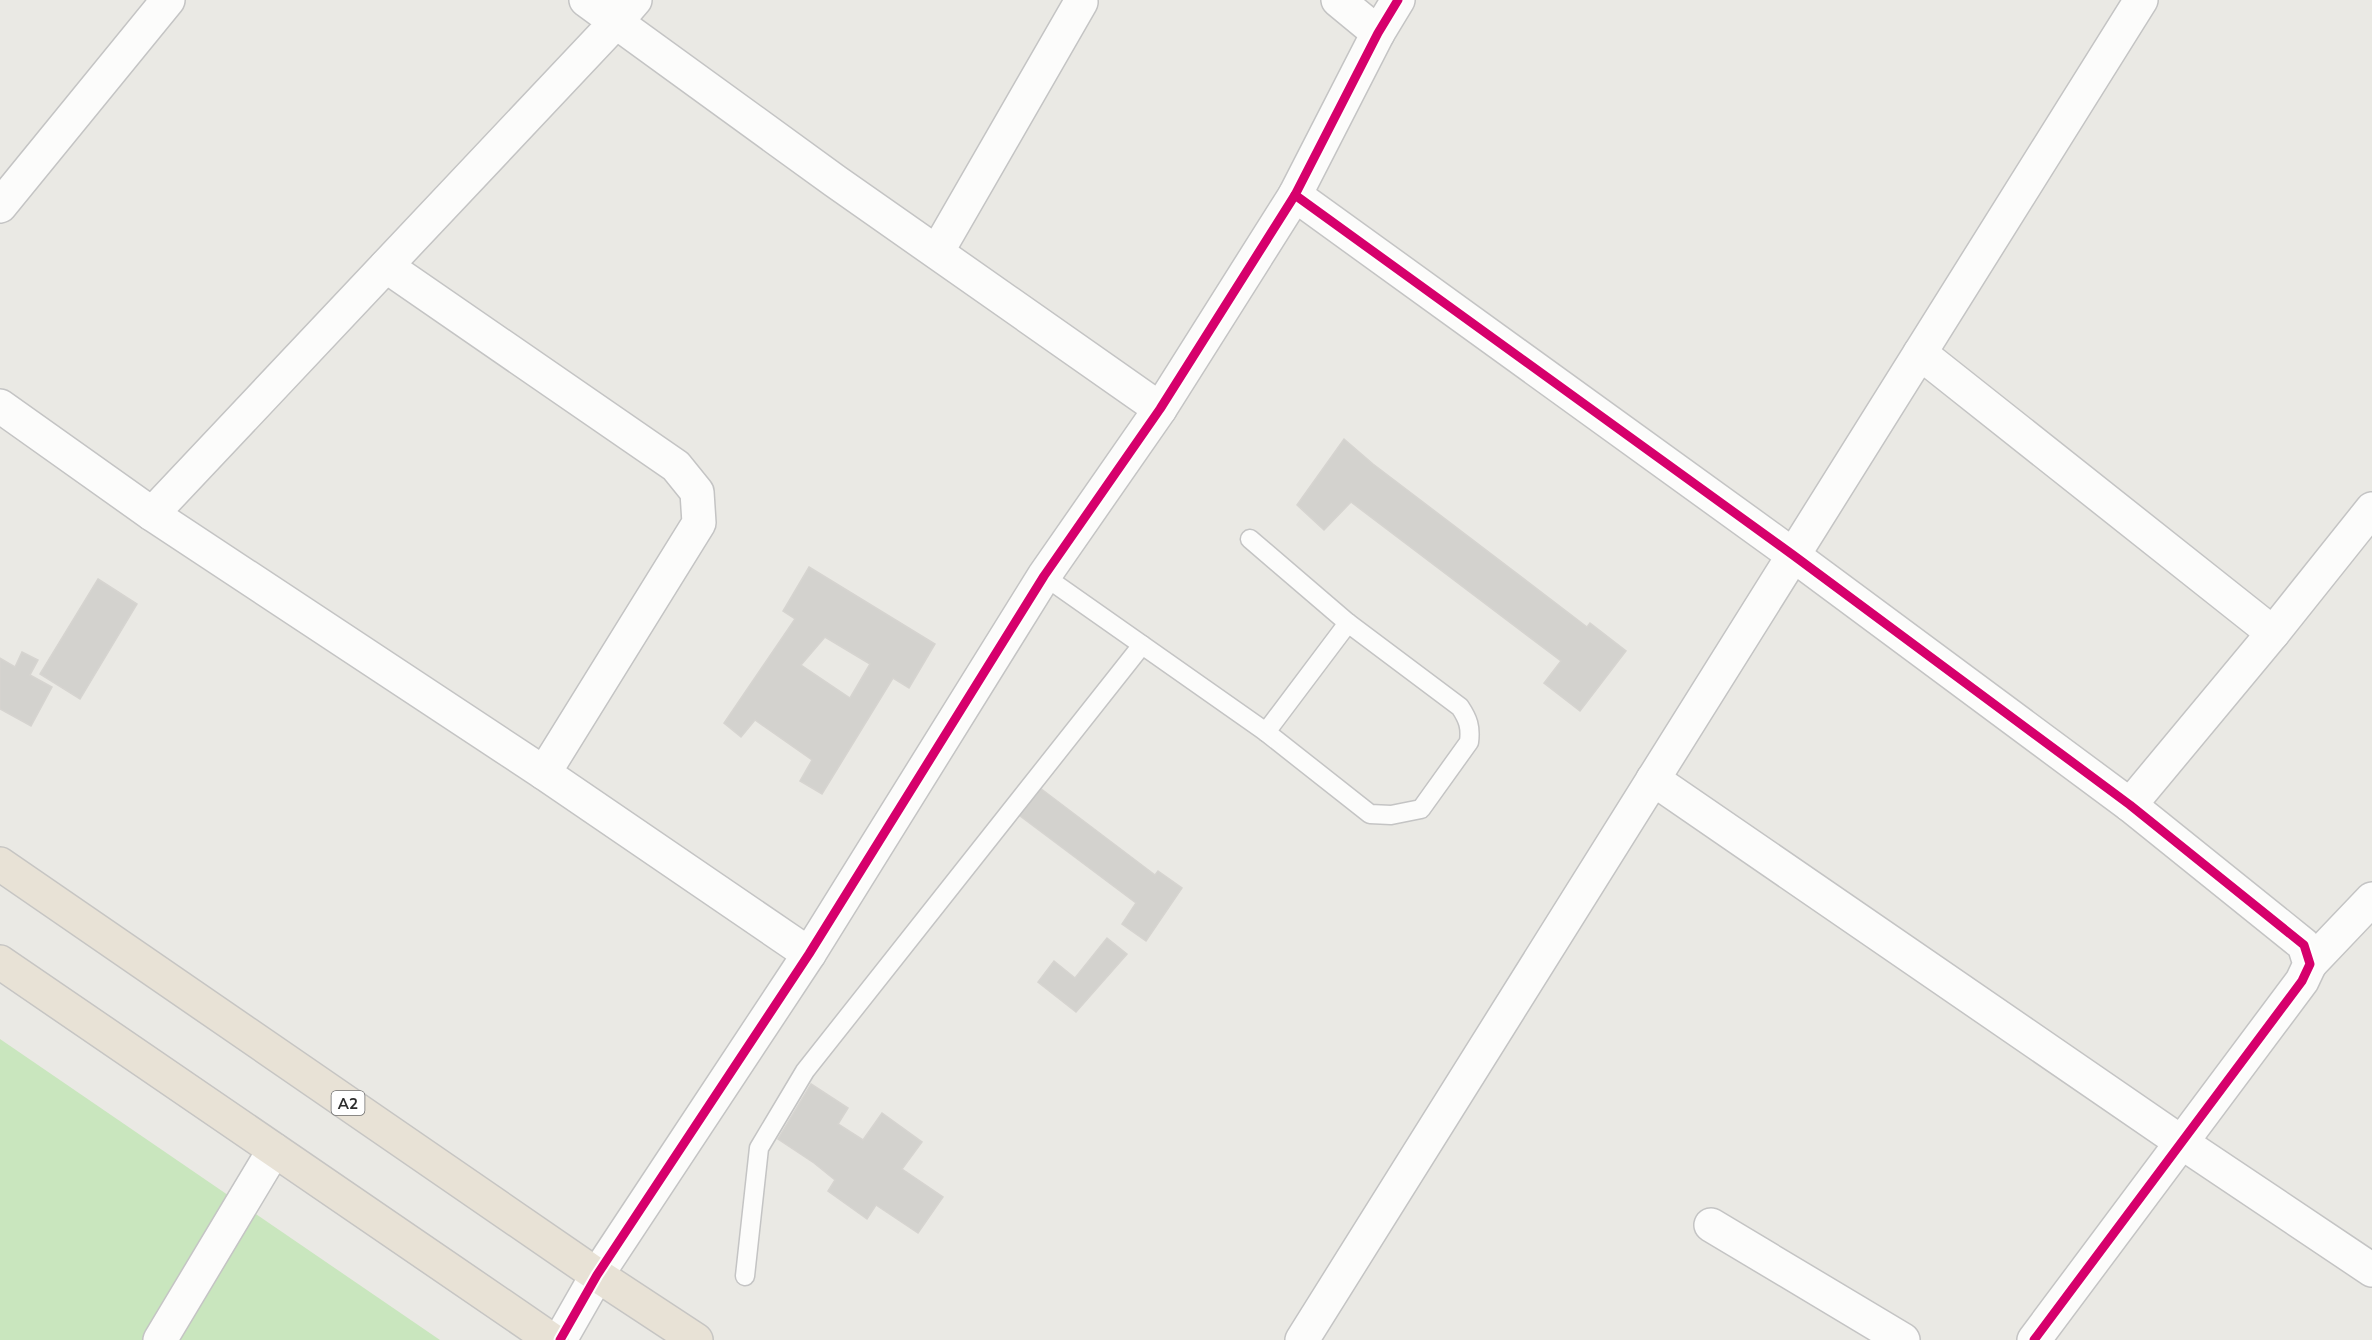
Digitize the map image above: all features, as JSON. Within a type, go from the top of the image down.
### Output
[{"type":"highway","name":"A2","points":[[0,864],[597,1275],[696,1340]]},
{"type":"highway","points":[[0,962],[552,1340]]},
{"type":"street","points":[[0,206],[168,0]]},
{"type":"street","points":[[586,0],[625,11],[937,252],[1161,409]]},
{"type":"street","points":[[1338,0],[1378,33]]},
{"type":"street","points":[[560,1340],[597,1275],[809,954],[1044,576],[1161,409],[1295,195],[1378,33],[1398,0]]},
{"type":"street","points":[[1302,1340],[2140,0]]},
{"type":"street","points":[[937,252],[1081,2]]},
{"type":"street","points":[[152,514],[625,11]]},
{"type":"street","points":[[1295,195],[1793,555],[2130,805],[2304,945],[2310,964]]},
{"type":"street","points":[[386,266],[676,466],[697,492],[699,523],[544,773]]},
{"type":"street","points":[[1920,353],[2273,633]]},
{"type":"street","points":[[0,405],[152,514],[544,773],[809,954]]},
{"type":"street","points":[[2130,805],[2273,633],[2372,509]]},
{"type":"street","points":[[1653,779],[2181,1142],[2372,1270]]},
{"type":"street","points":[[2034,1340],[2302,981],[2310,964],[2372,899]]},
{"type":"street","points":[[160,1340],[274,1150]]},
{"type":"street","points":[[1711,1225],[1903,1340]]},
{"type":"lane","points":[[1044,576],[1266,732],[1370,814],[1391,815],[1421,809],[1469,742],[1471,730],[1469,720],[1460,707],[1348,623],[1250,539]]},
{"type":"lane","points":[[1266,732],[1348,623]]},
{"type":"lane","points":[[745,1276],[759,1148],[805,1071],[1142,645]]},
{"type":"green space","points":[[0,1039],[440,1340],[0,1340]]},
{"type":"building","points":[[1344,439],[1373,464],[1587,627],[1590,623],[1626,651],[1580,711],[1544,683],[1561,661],[1351,502],[1324,530],[1297,505]]},
{"type":"building","points":[[809,567],[935,644],[909,688],[893,678],[822,794],[800,781],[812,760],[755,720],[741,737],[724,723],[795,619],[783,611]],"holes":[[[825,637],[870,664],[850,698],[801,665]]]},
{"type":"building","points":[[98,579],[137,604],[80,699],[40,674]]},
{"type":"building","points":[[22,652],[38,660],[30,675],[52,687],[31,726],[0,709],[0,658],[15,667]]},
{"type":"building","points":[[1040,788],[1155,875],[1158,871],[1182,888],[1146,941],[1122,924],[1136,903],[1019,815]]},
{"type":"building","points":[[1107,938],[1127,954],[1076,1012],[1038,982],[1054,961],[1075,978]]},
{"type":"building","points":[[811,1084],[848,1108],[838,1124],[863,1140],[882,1113],[922,1142],[902,1169],[943,1197],[918,1233],[876,1205],[867,1219],[828,1191],[835,1180],[778,1139]]},
{"type":"cycle path","points":[[560,1340],[597,1275],[809,954],[1044,576],[1160,409],[1295,195],[1378,33],[1398,0]]},
{"type":"cycle path","points":[[1295,195],[1793,555],[2130,805],[2304,945],[2310,964],[2302,981],[2034,1340]]}]
